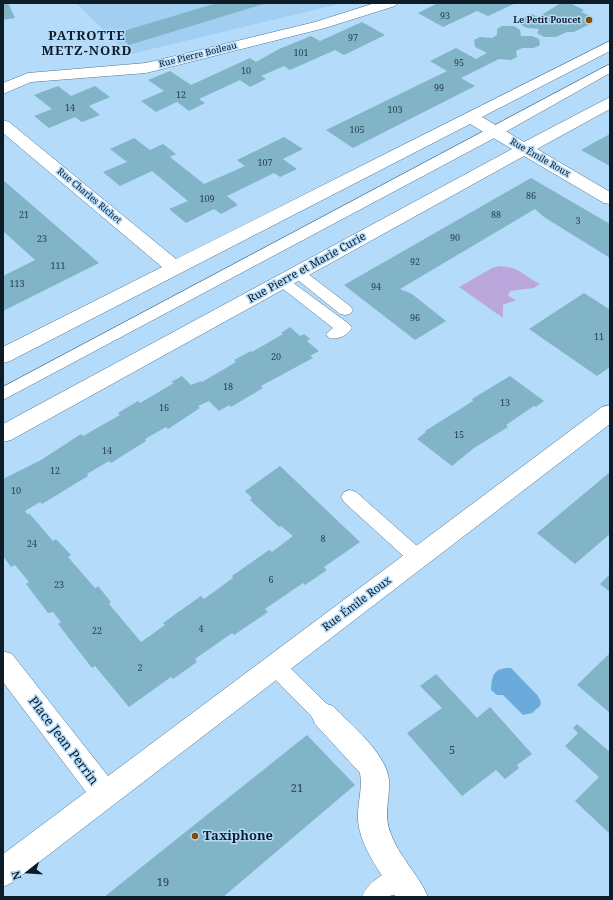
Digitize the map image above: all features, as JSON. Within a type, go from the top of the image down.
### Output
[{"type":"street","name":"Rue Pierre Boileau","points":[[3,89],[35,78],[61,74],[146,68],[320,25],[390,3]]},
{"type":"street","points":[[3,356],[610,45]]},
{"type":"street","name":"Rue Pierre et Marie Curie","points":[[3,434],[610,102]]},
{"type":"street","name":"Rue Émile Roux","points":[[470,117],[610,199]]},
{"type":"street","name":"Rue Charles Richet","points":[[3,125],[174,268]]},
{"type":"street","name":"Rue Émile Roux","points":[[105,795],[609,415]]},
{"type":"street","name":"Place Jean Perrin","points":[[3,662],[105,795],[3,872]]},
{"type":"street","points":[[324,715],[372,767],[375,780],[372,820],[379,843],[407,887]]},
{"type":"lane","points":[[3,394],[495,132],[610,68]]},
{"type":"lane","points":[[290,278],[345,310]]},
{"type":"lane","points":[[290,278],[344,328],[334,334]]},
{"type":"lane","points":[[350,497],[418,558]]},
{"type":"lane","points":[[275,666],[324,715]]},
{"type":"lane","points":[[373,897],[407,887]]},
{"type":"shaded area","points":[[76,3],[343,3],[131,54],[127,53]]},
{"type":"shaded area","points":[[500,266],[518,270],[540,284],[534,288],[510,291],[508,296],[516,300],[503,305],[503,318],[459,287],[492,268]]},
{"type":"shaded area","points":[[511,668],[538,696],[541,702],[540,706],[532,713],[523,715],[503,695],[497,695],[491,690],[495,673],[500,669]]},
{"type":"building","points":[[3,3],[8,3],[15,18],[3,20]]},
{"type":"building","points":[[217,3],[267,3],[129,45],[117,33]]},
{"type":"building","points":[[438,3],[516,3],[488,16],[477,11],[443,27],[418,13]]},
{"type":"building","points":[[561,3],[570,3],[584,10],[581,12],[593,17],[594,22],[574,32],[567,32],[556,37],[544,37],[537,33],[539,29],[527,28],[521,25],[520,19],[532,14],[538,17]]},
{"type":"building","points":[[362,22],[385,35],[344,55],[335,50],[290,70],[284,66],[261,76],[266,79],[250,87],[240,80],[199,99],[205,103],[189,111],[177,102],[156,112],[141,101],[164,91],[148,80],[170,71],[191,85],[250,58],[256,62],[279,49],[311,36],[320,41]]},
{"type":"building","points":[[502,26],[514,26],[520,30],[521,36],[532,36],[539,39],[540,45],[534,48],[522,48],[516,51],[517,57],[511,60],[499,59],[461,78],[475,86],[353,148],[326,130],[447,71],[430,61],[456,48],[476,59],[487,53],[475,47],[474,40],[480,37],[492,38],[497,35],[497,29]]},
{"type":"building","points":[[58,86],[71,96],[95,86],[110,97],[89,106],[100,115],[82,122],[75,117],[49,128],[34,116],[52,109],[34,95]]},
{"type":"building","points":[[610,134],[610,166],[581,150],[595,142]]},
{"type":"building","points":[[284,137],[303,149],[283,159],[297,169],[280,177],[274,173],[227,196],[238,205],[221,214],[214,209],[186,223],[169,209],[188,201],[152,171],[120,186],[103,172],[127,162],[110,149],[134,138],[150,150],[163,144],[176,154],[170,157],[204,184],[245,166],[237,160]]},
{"type":"building","points":[[531,178],[610,224],[610,258],[544,217],[535,209],[400,289],[412,294],[446,321],[415,340],[344,285]]},
{"type":"building","points":[[3,180],[99,263],[3,311],[3,276],[35,260],[3,231]]},
{"type":"building","points":[[584,293],[609,309],[610,308],[610,367],[597,376],[529,329]]},
{"type":"building","points":[[290,327],[300,336],[304,334],[310,339],[307,341],[319,351],[310,356],[313,358],[261,386],[263,388],[231,407],[229,405],[219,411],[209,401],[198,406],[200,408],[168,429],[166,427],[145,439],[146,441],[111,463],[109,461],[87,474],[88,476],[42,504],[40,502],[25,511],[28,515],[29,513],[53,541],[56,539],[71,555],[68,557],[95,588],[98,586],[111,602],[109,604],[141,642],[165,625],[163,623],[201,596],[204,599],[233,578],[232,576],[269,550],[272,552],[293,536],[281,526],[279,527],[250,500],[252,498],[245,491],[280,466],[360,542],[324,567],[327,570],[305,585],[303,583],[265,609],[268,612],[234,635],[232,633],[195,659],[197,662],[173,679],[171,677],[129,707],[95,666],[92,668],[58,624],[61,622],[53,612],[48,613],[26,584],[29,582],[15,565],[11,567],[3,556],[3,479],[41,460],[81,434],[83,436],[120,415],[118,413],[138,401],[140,403],[174,383],[171,382],[182,376],[191,385],[201,381],[202,382],[236,362],[234,360],[251,351],[252,352],[283,334],[281,333]]},
{"type":"building","points":[[510,376],[544,401],[506,425],[508,427],[474,448],[452,466],[417,439],[426,432],[425,431],[473,401],[472,399]]},
{"type":"building","points":[[610,472],[610,534],[575,564],[537,533]]},
{"type":"building","points":[[610,574],[610,592],[600,584]]},
{"type":"building","points":[[610,653],[610,713],[577,685]]},
{"type":"building","points":[[436,674],[477,718],[490,707],[532,754],[517,765],[519,768],[505,779],[496,770],[462,796],[407,733],[442,708],[420,686]]},
{"type":"building","points":[[577,724],[610,752],[610,834],[575,801],[599,777],[565,746],[578,733],[573,728]]},
{"type":"building","points":[[307,735],[355,785],[223,897],[104,897]]},
{"type":"place","name":"Le Petit Poucet","points":[[589,20]]},
{"type":"place","name":"Taxiphone","points":[[195,836]]},
{"type":"district","name":"PATROTTE METZ-NORD","points":[[87,44]]}]
